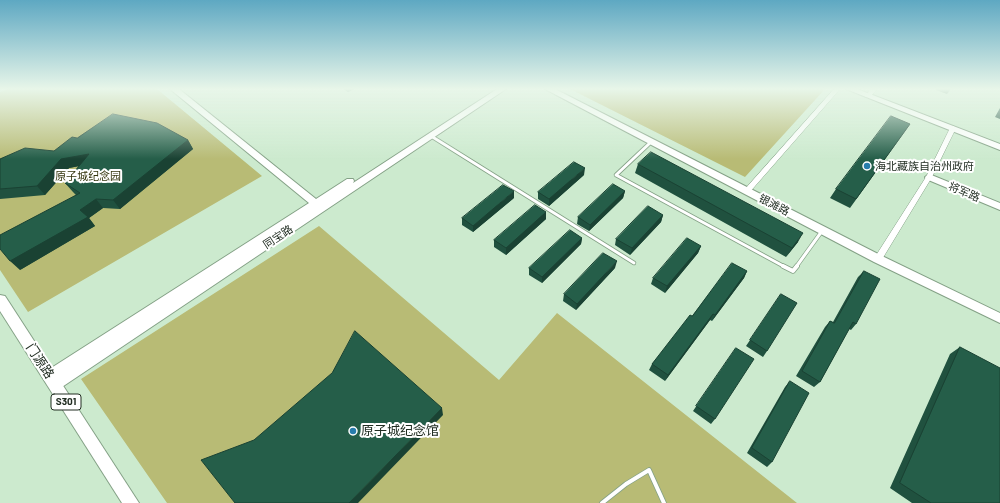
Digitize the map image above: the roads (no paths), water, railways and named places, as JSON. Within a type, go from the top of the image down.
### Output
[{"type":"main road","name":"门源路","points":[[0,300],[131,503]]},
{"type":"street","points":[[203,112],[318,206]]},
{"type":"street","name":"同宝路","points":[[52,381],[318,206],[456,112]]},
{"type":"street","name":"同宝路","points":[[318,206],[467,112]]},
{"type":"street","name":"银滩路","points":[[594,112],[878,259],[1000,318]]},
{"type":"street","points":[[747,191],[816,112]]},
{"type":"street","points":[[912,112],[1000,147]]},
{"type":"street","points":[[878,259],[929,177],[953,128]]},
{"type":"street","name":"将军路","points":[[929,177],[1000,207]]},
{"type":"lane","points":[[431,136],[634,263]]},
{"type":"lane","points":[[651,142],[616,175],[793,271],[823,230]]},
{"type":"lane","points":[[602,503],[626,484],[649,470],[664,503]]},
{"type":"place","name":"海北藏族自治州政府","points":[[867,166]]},
{"type":"place","name":"原子城纪念馆","points":[[353,431]]},
{"type":"park label","name":"原子城纪念园","points":[[88,176]]}]
